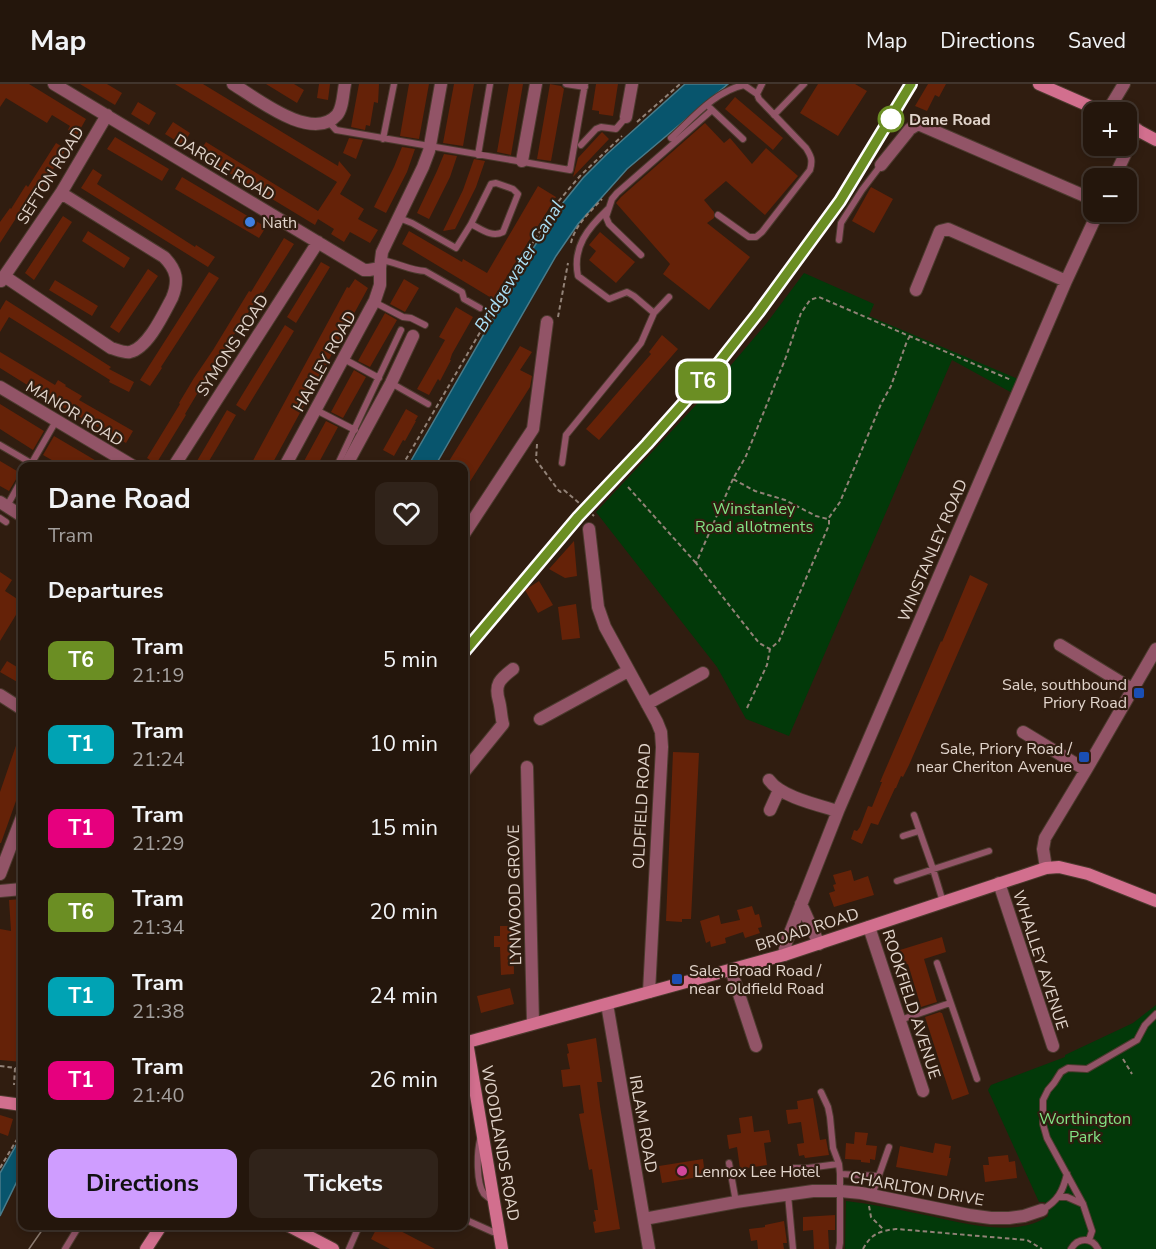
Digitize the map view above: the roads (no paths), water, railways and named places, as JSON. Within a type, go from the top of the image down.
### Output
[{"type":"street","name":"DARGLE ROAD","points":[[54,84],[364,270],[380,264]]},
{"type":"street","points":[[233,84],[293,120],[316,124],[336,116],[340,110],[345,84]]},
{"type":"street","name":"HARLEY ROAD","points":[[292,462],[316,410],[374,302],[380,285],[380,264],[385,246],[423,167],[430,145],[441,84]]},
{"type":"street","points":[[522,161],[536,84]]},
{"type":"street","points":[[628,123],[632,84]]},
{"type":"street","points":[[1038,84],[1083,103]]},
{"type":"street","points":[[1112,102],[1124,84]]},
{"type":"street","name":"SEFTON ROAD","points":[[2,279],[61,193],[107,115]]},
{"type":"street","points":[[881,165],[910,129],[918,124],[1083,195]]},
{"type":"street","points":[[1137,130],[1156,140]]},
{"type":"street","points":[[2,279],[111,348],[122,352],[132,352],[142,346],[176,290],[176,277],[172,266],[164,257],[61,193]]},
{"type":"street","name":"WINSTANLEY ROAD","points":[[784,955],[786,943],[838,811],[1093,222]]},
{"type":"street","points":[[916,290],[940,231],[948,229],[1066,281]]},
{"type":"street","name":"SYMONS ROAD","points":[[177,462],[318,242]]},
{"type":"street","points":[[468,528],[533,429],[552,323]]},
{"type":"street","points":[[348,462],[385,380],[413,336]]},
{"type":"street","name":"MANOR ROAD","points":[[0,387],[118,462]]},
{"type":"street","points":[[3,504],[18,513]]},
{"type":"street","name":"OLDFIELD ROAD","points":[[590,529],[598,606],[605,627],[661,732],[649,992]]},
{"type":"street","points":[[1060,645],[1132,689]]},
{"type":"street","points":[[1046,868],[1043,849],[1045,838],[1156,649]]},
{"type":"street","points":[[468,767],[503,724],[499,699],[496,695],[497,688],[500,680],[513,669]]},
{"type":"street","points":[[540,718],[628,671]]},
{"type":"street","points":[[647,704],[703,673]]},
{"type":"street","points":[[0,695],[18,706]]},
{"type":"street","points":[[1023,732],[1086,770]]},
{"type":"street","name":"LYNWOOD GROVE","points":[[527,767],[533,1023]]},
{"type":"street","points":[[769,780],[779,790],[838,811]]},
{"type":"street","points":[[771,810],[779,790]]},
{"type":"street","points":[[0,874],[18,838]]},
{"type":"street","name":"BROAD ROAD","points":[[468,1041],[784,955],[1046,868],[1059,867],[1088,874],[1156,901]]},
{"type":"street","name":"WHALLEY AVENUE","points":[[999,884],[1053,1046]]},
{"type":"street","points":[[0,891],[18,889]]},
{"type":"street","points":[[801,904],[819,944]]},
{"type":"street","name":"ROOKFIELD AVENUE","points":[[869,927],[923,1091]]},
{"type":"street","points":[[731,970],[756,1046]]},
{"type":"street","name":"IRLAM ROAD","points":[[607,1004],[649,1249]]},
{"type":"street","name":"WOODLANDS ROAD","points":[[468,1058],[502,1249]]},
{"type":"street","name":"CHARLTON DRIVE","points":[[644,1219],[813,1191],[840,1191],[870,1201],[991,1218],[1016,1217],[1042,1210]]},
{"type":"street","points":[[146,1249],[158,1230]]},
{"type":"street","points":[[297,1230],[333,1249]]},
{"type":"lane","points":[[383,139],[394,84]]},
{"type":"lane","points":[[478,154],[490,84]]},
{"type":"lane","points":[[328,121],[336,130],[570,170],[585,86],[566,84]]},
{"type":"lane","points":[[757,94],[762,84]]},
{"type":"lane","points":[[774,115],[804,84]]},
{"type":"lane","points":[[641,255],[609,224],[606,217],[612,199],[726,91],[744,85],[757,94],[759,99],[806,148],[812,162],[810,170],[756,237],[749,237],[718,214]]},
{"type":"lane","points":[[671,138],[710,108]]},
{"type":"lane","points":[[710,108],[742,140]]},
{"type":"lane","points":[[581,145],[596,129],[605,127],[616,129],[628,123]]},
{"type":"lane","points":[[839,240],[841,223],[881,165]]},
{"type":"lane","points":[[399,218],[456,248],[471,224],[490,184],[496,183],[513,189],[518,194],[503,231],[499,234],[491,234],[471,224]]},
{"type":"lane","points":[[608,209],[592,224],[581,242],[578,276],[609,299],[627,292],[654,313]]},
{"type":"lane","points":[[380,264],[391,261],[425,271],[462,292],[464,299],[480,309]]},
{"type":"lane","points":[[562,463],[566,435],[641,343],[654,313],[669,297]]},
{"type":"lane","points":[[374,302],[425,326]]},
{"type":"lane","points":[[339,462],[385,380],[401,330]]},
{"type":"lane","points":[[344,359],[428,404]]},
{"type":"lane","points":[[316,410],[355,430]]},
{"type":"lane","points":[[34,462],[56,421]]},
{"type":"lane","points":[[0,445],[26,462]]},
{"type":"lane","points":[[3,504],[18,484]]},
{"type":"lane","points":[[914,815],[943,902]]},
{"type":"lane","points":[[903,836],[920,831]]},
{"type":"lane","points":[[897,881],[989,851]]},
{"type":"lane","points":[[937,963],[977,1079]]},
{"type":"lane","points":[[900,1020],[950,1003]]},
{"type":"lane","points":[[1089,1240],[1092,1232],[1083,1204],[1047,1137],[1043,1124],[1043,1100],[1062,1072],[1068,1068],[1087,1069],[1137,1040],[1145,1024],[1156,1014]]},
{"type":"lane","points":[[821,1092],[830,1117],[833,1148],[840,1174],[839,1249]]},
{"type":"lane","points":[[870,1201],[889,1147]]},
{"type":"lane","points":[[729,1163],[736,1202]]},
{"type":"lane","points":[[793,1168],[838,1164]]},
{"type":"lane","points":[[840,1174],[878,1176]]},
{"type":"lane","points":[[1042,1210],[1059,1197],[1067,1174]]},
{"type":"lane","points":[[788,1194],[793,1249]]},
{"type":"lane","points":[[1059,1197],[1067,1197],[1083,1204]]},
{"type":"lane","points":[[468,1221],[493,1232],[499,1231]]},
{"type":"lane","points":[[65,1249],[75,1230]]},
{"type":"lane","points":[[349,1249],[357,1230]]},
{"type":"lane","points":[[1071,1249],[1080,1240],[1089,1240],[1098,1249]]},
{"type":"water","points":[[685,84],[728,84],[627,169],[578,224],[556,256],[437,462],[410,462],[558,209],[583,178]]},
{"type":"water","points":[[18,1142],[18,1179],[0,1216],[0,1173]]},
{"type":"tram line","points":[[468,647],[578,517],[713,370],[758,313],[840,201],[911,84]]},
{"type":"tram line","name":"T6","points":[[468,647],[578,517],[713,370],[758,313],[840,201],[911,84]]},
{"type":"tram line","points":[[29,1249],[42,1230]]},
{"type":"place","name":"Dane Road","points":[[891,119]]},
{"type":"place","name":"Nath","points":[[250,222]]},
{"type":"place","name":"Sale, southbound Priory Road","points":[[1139,693]]},
{"type":"place","name":"Sale, Priory Road / near Cheriton Avenue","points":[[1084,757]]},
{"type":"place","name":"Sale, Broad Road / near Oldfield Road","points":[[677,979]]},
{"type":"place","name":"Lennox Lee Hotel","points":[[682,1171]]},
{"type":"water label","name":"Bridgewater Canal","points":[[519,266]]},
{"type":"park label","name":"Winstanley Road allotments","points":[[754,517]]},
{"type":"park label","name":"Worthington Park","points":[[1085,1127]]}]
